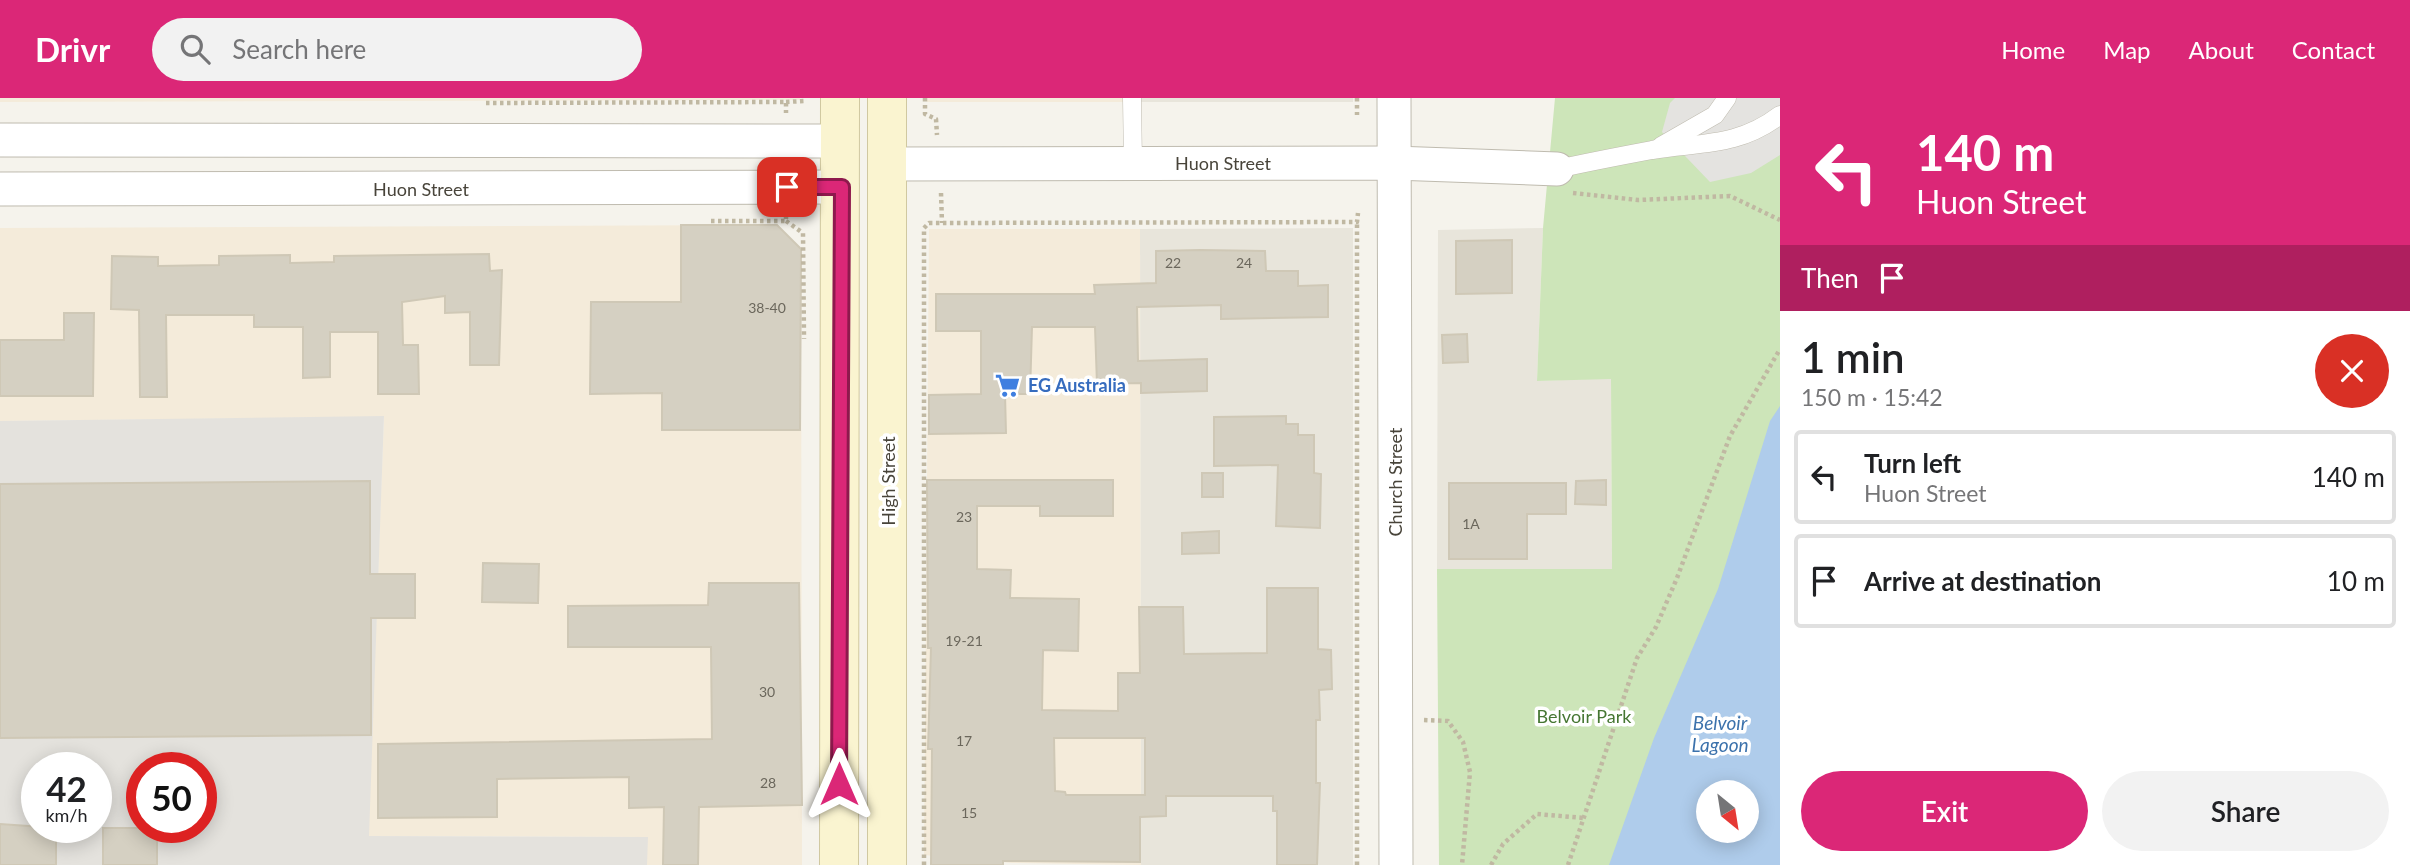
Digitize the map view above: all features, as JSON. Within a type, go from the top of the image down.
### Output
[{"type":"main road","points":[[839,865],[842,187],[840,98]]},
{"type":"main road","name":"High Street","points":[[887,98],[887,865]]},
{"type":"main road","points":[[840,141],[889,163]]},
{"type":"main road","points":[[842,187],[889,163]]},
{"type":"street","name":"Church Street","points":[[1394,98],[1396,865]]},
{"type":"street","points":[[0,140],[438,143],[840,141]]},
{"type":"street","points":[[99,141],[102,189]]},
{"type":"street","points":[[177,141],[179,188]]},
{"type":"street","points":[[640,142],[640,188]]},
{"type":"street","points":[[438,143],[440,189]]},
{"type":"street","name":"Huon Street","points":[[889,163],[1394,163],[1560,180]]},
{"type":"street","name":"Huon Street","points":[[0,189],[842,187]]},
{"type":"lane","points":[[1132,98],[1133,163]]},
{"type":"lane","points":[[1655,150],[1714,115],[1727,98]]},
{"type":"lane","points":[[1560,180],[1655,150],[1735,140],[1764,127],[1780,115]]},
{"type":"path","points":[[786,102],[804,101],[804,98]]},
{"type":"path","points":[[1356,98],[1357,115]]},
{"type":"path","points":[[1560,180],[1639,200],[1730,196],[1780,220]]},
{"type":"path","points":[[1357,865],[1359,213]]},
{"type":"path","points":[[924,865],[924,228],[929,223],[1357,222]]},
{"type":"path","points":[[1568,865],[1637,658],[1677,578],[1730,436],[1780,349]]},
{"type":"path","points":[[1396,720],[1448,721],[1463,742],[1469,772],[1462,865]]},
{"type":"path","points":[[1491,865],[1503,844],[1537,814],[1584,818]]},
{"type":"shaded area","points":[[0,98],[800,98],[800,100],[0,102]]},
{"type":"shaded area","points":[[927,98],[1139,98],[1139,102],[927,102]]},
{"type":"shaded area","points":[[1139,98],[1353,98],[1353,102],[1139,102]]},
{"type":"shaded area","points":[[1675,98],[1780,98],[1780,155],[1751,173],[1710,182],[1662,132],[1670,103]]},
{"type":"shaded area","points":[[777,225],[801,249],[802,865],[647,865],[647,837],[368,836],[384,417],[0,421],[0,228]]},
{"type":"shaded area","points":[[1353,228],[1353,865],[1141,865],[1140,229]]},
{"type":"shaded area","points":[[1543,228],[1537,381],[1611,378],[1612,569],[1437,569],[1438,230]]},
{"type":"shaded area","points":[[929,229],[1140,229],[1141,865],[1012,863],[924,855]]},
{"type":"shaded area","points":[[384,416],[369,836],[648,837],[647,865],[0,865],[0,421]]},
{"type":"green space","name":"Belvoir Park","points":[[1555,98],[1780,98],[1780,865],[1439,865],[1437,569],[1612,569],[1611,379],[1537,381],[1543,228]]},
{"type":"water","name":"Belvoir Lagoon","points":[[1780,406],[1780,865],[1609,865],[1654,738],[1718,589],[1770,421]]},
{"type":"building","points":[[681,225],[777,225],[801,249],[800,430],[662,430],[662,393],[590,394],[591,302],[681,302]]},
{"type":"building","points":[[1512,240],[1512,293],[1456,294],[1456,241]]},
{"type":"building","points":[[1156,251],[1265,251],[1266,271],[1298,271],[1298,286],[1328,285],[1328,317],[1221,319],[1221,305],[1137,307],[1138,361],[1207,359],[1207,391],[1141,393],[1141,383],[1097,384],[1095,327],[1032,327],[1030,394],[1005,394],[1006,433],[929,434],[929,395],[981,394],[981,331],[936,331],[936,294],[1095,294],[1094,285],[1156,283]]},
{"type":"building","points":[[489,254],[490,271],[502,270],[499,365],[470,365],[470,312],[445,313],[445,296],[402,302],[403,345],[418,345],[419,394],[378,394],[378,332],[330,332],[330,377],[303,378],[303,327],[254,327],[254,315],[166,315],[167,397],[140,397],[139,310],[111,309],[112,256],[158,257],[158,266],[219,265],[219,256],[290,255],[290,263],[334,262],[334,256]]},
{"type":"building","points":[[64,313],[94,313],[93,396],[0,396],[0,340],[64,340]]},
{"type":"building","points":[[1467,334],[1468,362],[1443,363],[1442,335]]},
{"type":"building","points":[[1286,416],[1286,424],[1298,424],[1298,435],[1314,435],[1314,473],[1321,474],[1320,528],[1276,526],[1278,465],[1214,466],[1214,417]]},
{"type":"building","points":[[1202,473],[1223,473],[1223,497],[1202,497]]},
{"type":"building","points":[[927,480],[1113,480],[1113,516],[1040,516],[1040,506],[977,506],[977,569],[1011,570],[1010,598],[1079,599],[1078,651],[1043,650],[1042,710],[1118,711],[1118,673],[1140,673],[1139,607],[1183,607],[1184,654],[1267,653],[1267,588],[1318,588],[1318,649],[1331,650],[1332,689],[1319,690],[1320,720],[1316,720],[1316,783],[1320,783],[1317,865],[1277,865],[1277,811],[1273,811],[1273,796],[1166,796],[1166,816],[1140,817],[1140,862],[1003,861],[1003,865],[931,865],[932,749],[928,749],[931,648],[928,648]],"holes":[[[1054,738],[1145,738],[1145,795],[1066,795],[1065,792],[1055,791]]]},
{"type":"building","points":[[1606,480],[1606,505],[1575,504],[1576,481]]},
{"type":"building","points":[[370,481],[370,574],[415,574],[415,618],[371,618],[371,735],[0,738],[0,484]]},
{"type":"building","points":[[1449,483],[1566,483],[1566,514],[1527,514],[1527,559],[1449,559]]},
{"type":"building","points":[[1219,531],[1219,553],[1182,554],[1182,533]]},
{"type":"building","points":[[483,563],[539,564],[538,603],[482,602]]},
{"type":"building","points":[[709,583],[799,583],[802,805],[699,807],[698,865],[663,865],[664,807],[629,808],[629,777],[497,779],[497,817],[378,818],[378,744],[712,739],[711,647],[568,647],[568,606],[708,605]]},
{"type":"building","points":[[0,824],[21,826],[21,843],[56,843],[56,865],[0,865]]},
{"type":"building","points":[[112,828],[126,828],[126,843],[157,843],[157,865],[103,865],[103,843],[112,843]]},
{"type":"place","name":"EG Australia","points":[[1008,385]]},
{"type":"route","points":[[787,187],[842,187],[839,784]]}]
